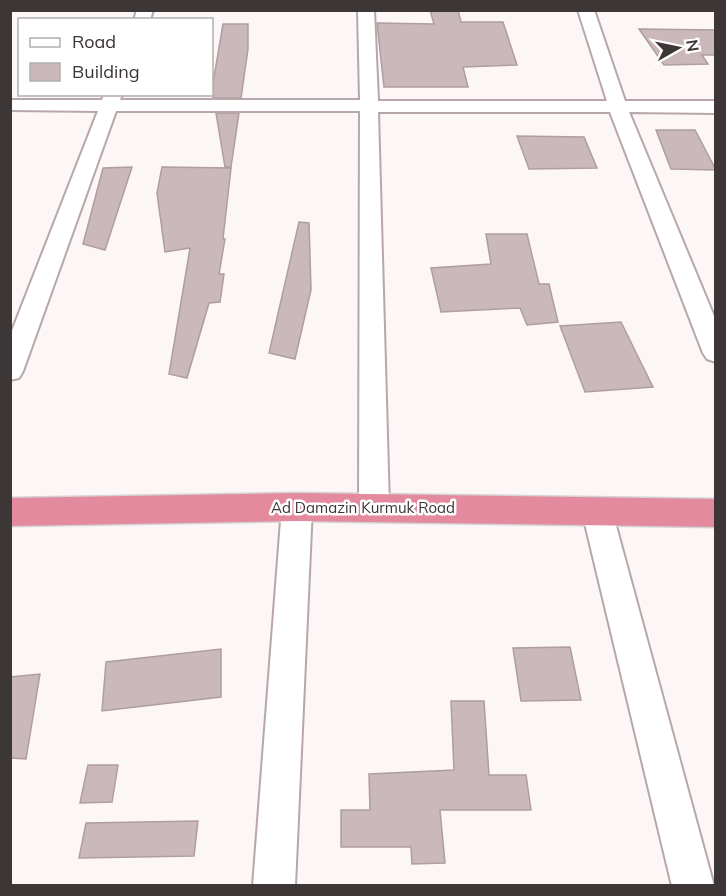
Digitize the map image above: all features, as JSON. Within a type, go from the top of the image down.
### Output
[{"type":"highway","name":"Ad Damazin Kurmuk Road","points":[[10,512],[374,507],[716,513]]},
{"type":"street","points":[[366,10],[374,507]]},
{"type":"street","points":[[586,10],[618,108],[716,353]]},
{"type":"street","points":[[10,371],[111,100]]},
{"type":"street","points":[[10,105],[111,100],[618,108],[716,107]]},
{"type":"street","points":[[274,885],[297,507]]},
{"type":"street","points":[[597,512],[693,885]]},
{"type":"building","points":[[430,10],[458,10],[461,22],[503,22],[517,65],[463,67],[468,87],[384,87],[377,23],[434,24]]},
{"type":"building","points":[[223,24],[248,24],[248,49],[241,98],[213,98],[213,83]]},
{"type":"building","points":[[639,29],[716,30],[716,55],[702,55],[708,64],[664,65]]},
{"type":"building","points":[[216,113],[239,113],[231,167],[225,167]]},
{"type":"building","points":[[656,130],[695,130],[716,170],[671,169]]},
{"type":"building","points":[[517,136],[584,137],[597,168],[529,169]]},
{"type":"building","points":[[132,167],[105,250],[83,244],[103,168]]},
{"type":"building","points":[[162,167],[231,168],[223,239],[225,239],[219,274],[224,274],[220,302],[209,303],[187,378],[169,374],[190,248],[165,252],[157,193]]},
{"type":"building","points":[[299,222],[309,223],[311,290],[295,359],[269,353]]},
{"type":"building","points":[[486,234],[527,234],[539,284],[549,284],[558,322],[527,325],[520,308],[441,312],[431,268],[491,264]]},
{"type":"building","points":[[621,322],[653,387],[585,392],[560,326]]},
{"type":"building","points":[[570,647],[581,700],[521,701],[513,648]]},
{"type":"building","points":[[221,649],[221,697],[102,711],[106,662]]},
{"type":"building","points":[[40,674],[26,759],[10,758],[10,677]]},
{"type":"building","points":[[451,701],[484,701],[489,775],[526,775],[531,810],[440,810],[445,863],[412,864],[411,847],[341,847],[341,810],[370,810],[369,774],[454,770]]},
{"type":"building","points":[[88,765],[118,765],[112,802],[80,803]]},
{"type":"building","points":[[198,821],[194,856],[79,858],[86,823]]}]
